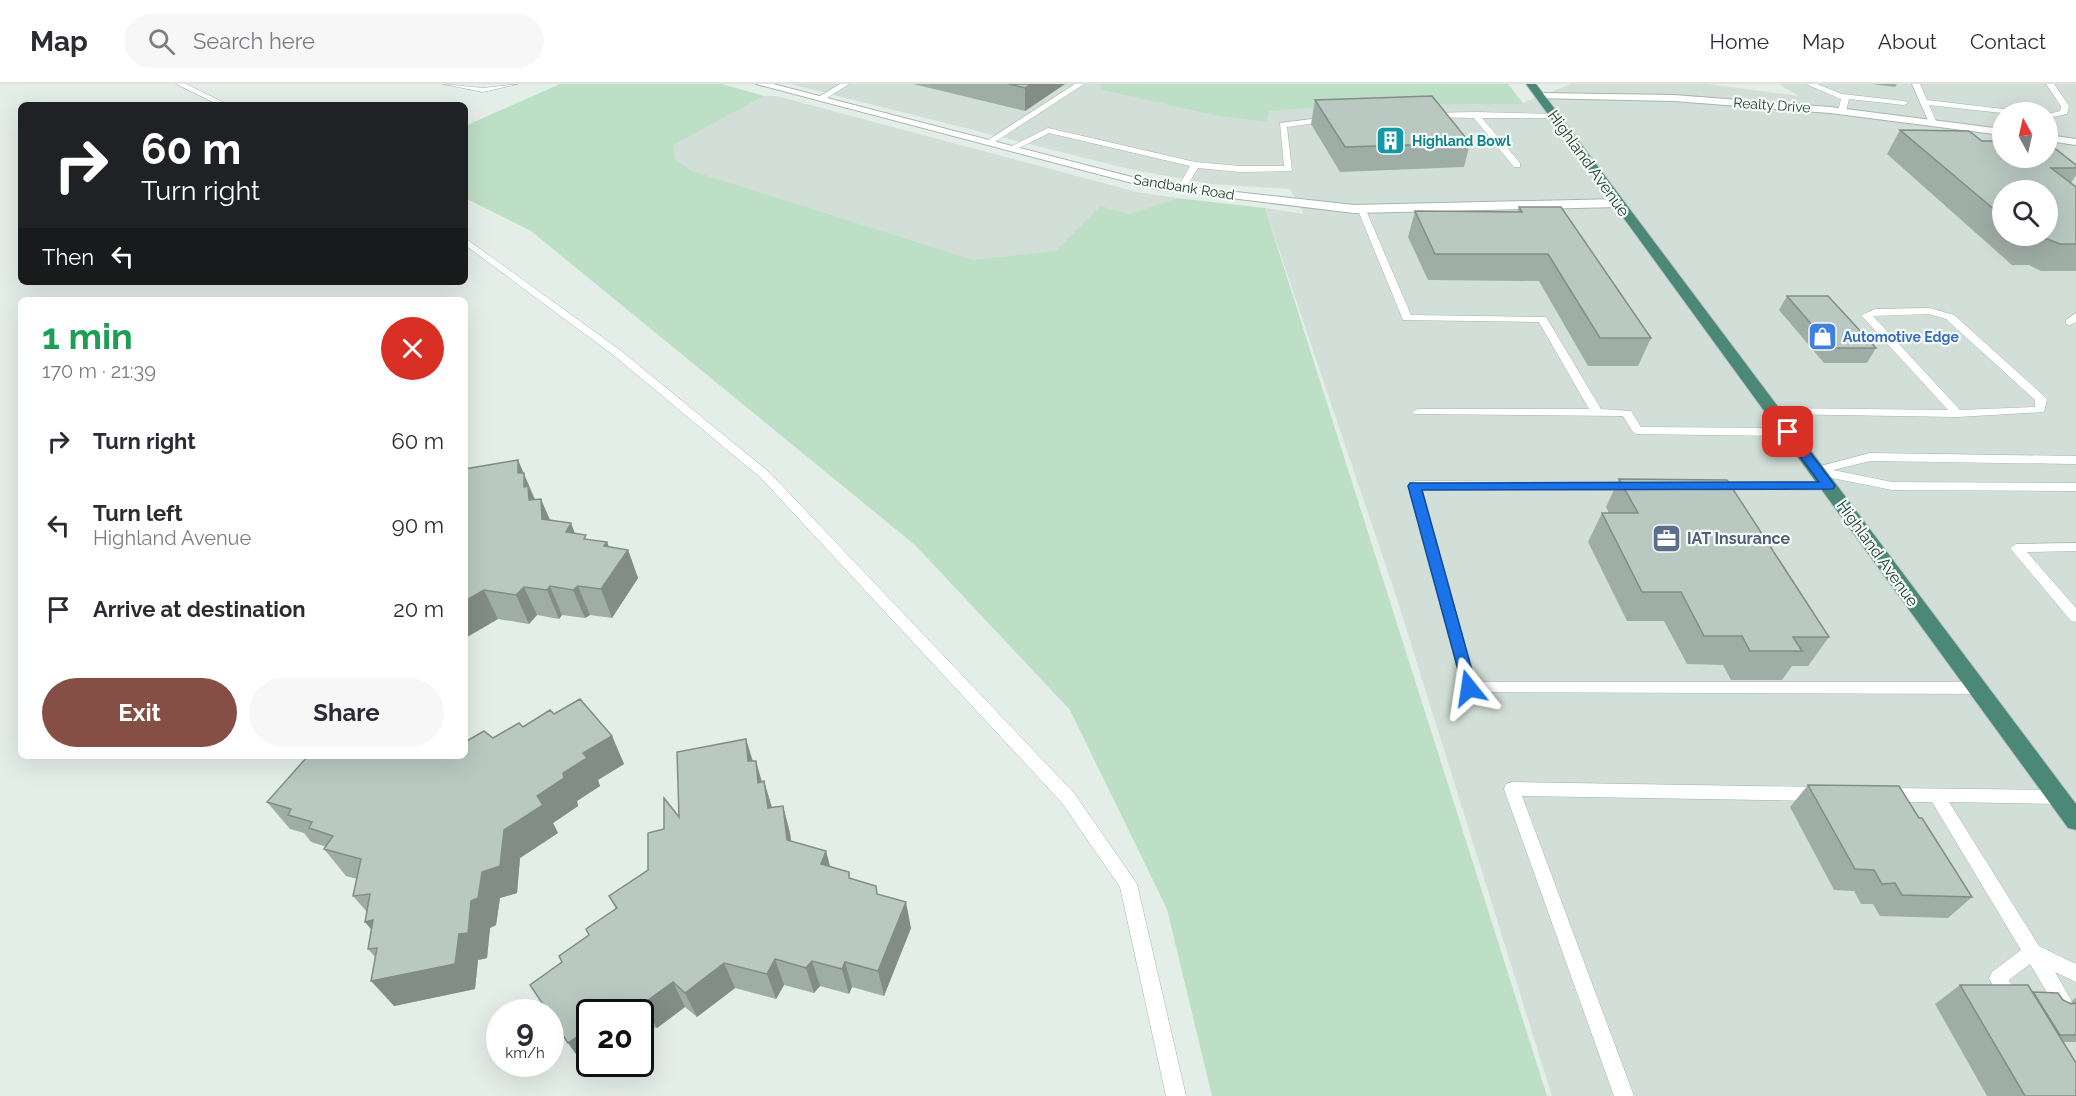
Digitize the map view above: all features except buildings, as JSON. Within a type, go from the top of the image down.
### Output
[{"type":"highway","name":"Highland Avenue","points":[[1535,90],[2076,821]]},
{"type":"street","name":"Sandbank Road","points":[[761,84],[780,86],[819,99],[1155,186],[1361,208],[1618,203]]},
{"type":"street","name":"Realty Drive","points":[[1535,90],[1842,111],[1992,131]]},
{"type":"street","points":[[2058,139],[2076,142]]},
{"type":"lane","points":[[180,84],[219,102]]},
{"type":"lane","points":[[447,84],[483,90],[514,84]]},
{"type":"lane","points":[[819,99],[845,84]]},
{"type":"lane","points":[[988,142],[1080,84]]},
{"type":"lane","points":[[1810,84],[1843,96],[1904,103]]},
{"type":"lane","points":[[1916,84],[1933,123]]},
{"type":"lane","points":[[2050,84],[2065,106],[2064,112],[2058,114]]},
{"type":"lane","points":[[1842,111],[1845,98],[1843,96]]},
{"type":"lane","points":[[1924,102],[1992,110]]},
{"type":"lane","points":[[1475,114],[1517,165]]},
{"type":"lane","points":[[1417,116],[1475,114],[1554,116]]},
{"type":"lane","points":[[1012,148],[1048,130],[1195,165],[1240,170],[1288,169],[1283,125],[1312,119],[1335,118]]},
{"type":"lane","points":[[1181,189],[1195,165]]},
{"type":"lane","points":[[1361,208],[1407,318],[1542,319],[1597,412]]},
{"type":"lane","points":[[468,243],[616,352],[765,475],[1068,798],[1128,884],[1176,1096]]},
{"type":"lane","points":[[1772,411],[1957,414],[2040,410],[2041,399],[1950,317],[1930,311],[1876,312],[1866,315],[1957,414]]},
{"type":"lane","points":[[1418,412],[1627,413],[1637,430],[1788,432]]},
{"type":"lane","points":[[1817,471],[1869,457],[2076,460]]},
{"type":"lane","points":[[1817,471],[1892,486],[2076,487]]},
{"type":"lane","points":[[1647,486],[1415,486],[1469,688],[1978,688]]},
{"type":"lane","points":[[1693,486],[1828,486]]},
{"type":"lane","points":[[2076,548],[2016,548],[2076,617]]},
{"type":"lane","points":[[1624,1096],[1512,789],[1832,794]]},
{"type":"lane","points":[[1867,794],[2059,797]]},
{"type":"lane","points":[[1936,795],[2062,1000]]},
{"type":"lane","points":[[2032,952],[2076,973]]},
{"type":"lane","points":[[2020,1016],[1998,978],[2032,952]]},
{"type":"shaded area","points":[[790,84],[1508,84],[1523,103],[1571,84],[1707,84],[1799,96],[1778,84],[2076,84],[2076,1096],[1552,1096],[1397,599],[1265,208],[1304,214],[1290,189],[1210,184],[1129,169]]},
{"type":"shaded area","points":[[764,96],[776,96],[1137,192],[1177,198],[1129,214],[1100,207],[1056,251],[973,261],[691,171],[675,159],[672,145]]},
{"type":"green space","points":[[560,84],[722,84],[764,96],[673,145],[675,159],[692,171],[973,260],[1056,251],[1100,206],[1129,214],[1177,198],[1265,208],[1547,1096],[1212,1096],[1167,909],[1070,710],[915,545],[531,231],[468,200],[468,125]]},
{"type":"green space","points":[[1100,84],[1508,84],[1523,104],[1360,104],[1269,111],[1267,122],[1214,115],[1103,90]]},
{"type":"place","name":"Highland Bowl","points":[[1391,141]]},
{"type":"place","name":"Automotive Edge","points":[[1822,337]]},
{"type":"place","name":"IAT Insurance","points":[[1666,538]]},
{"type":"route","points":[[1469,688],[1415,486],[1828,486],[1788,432]]}]
